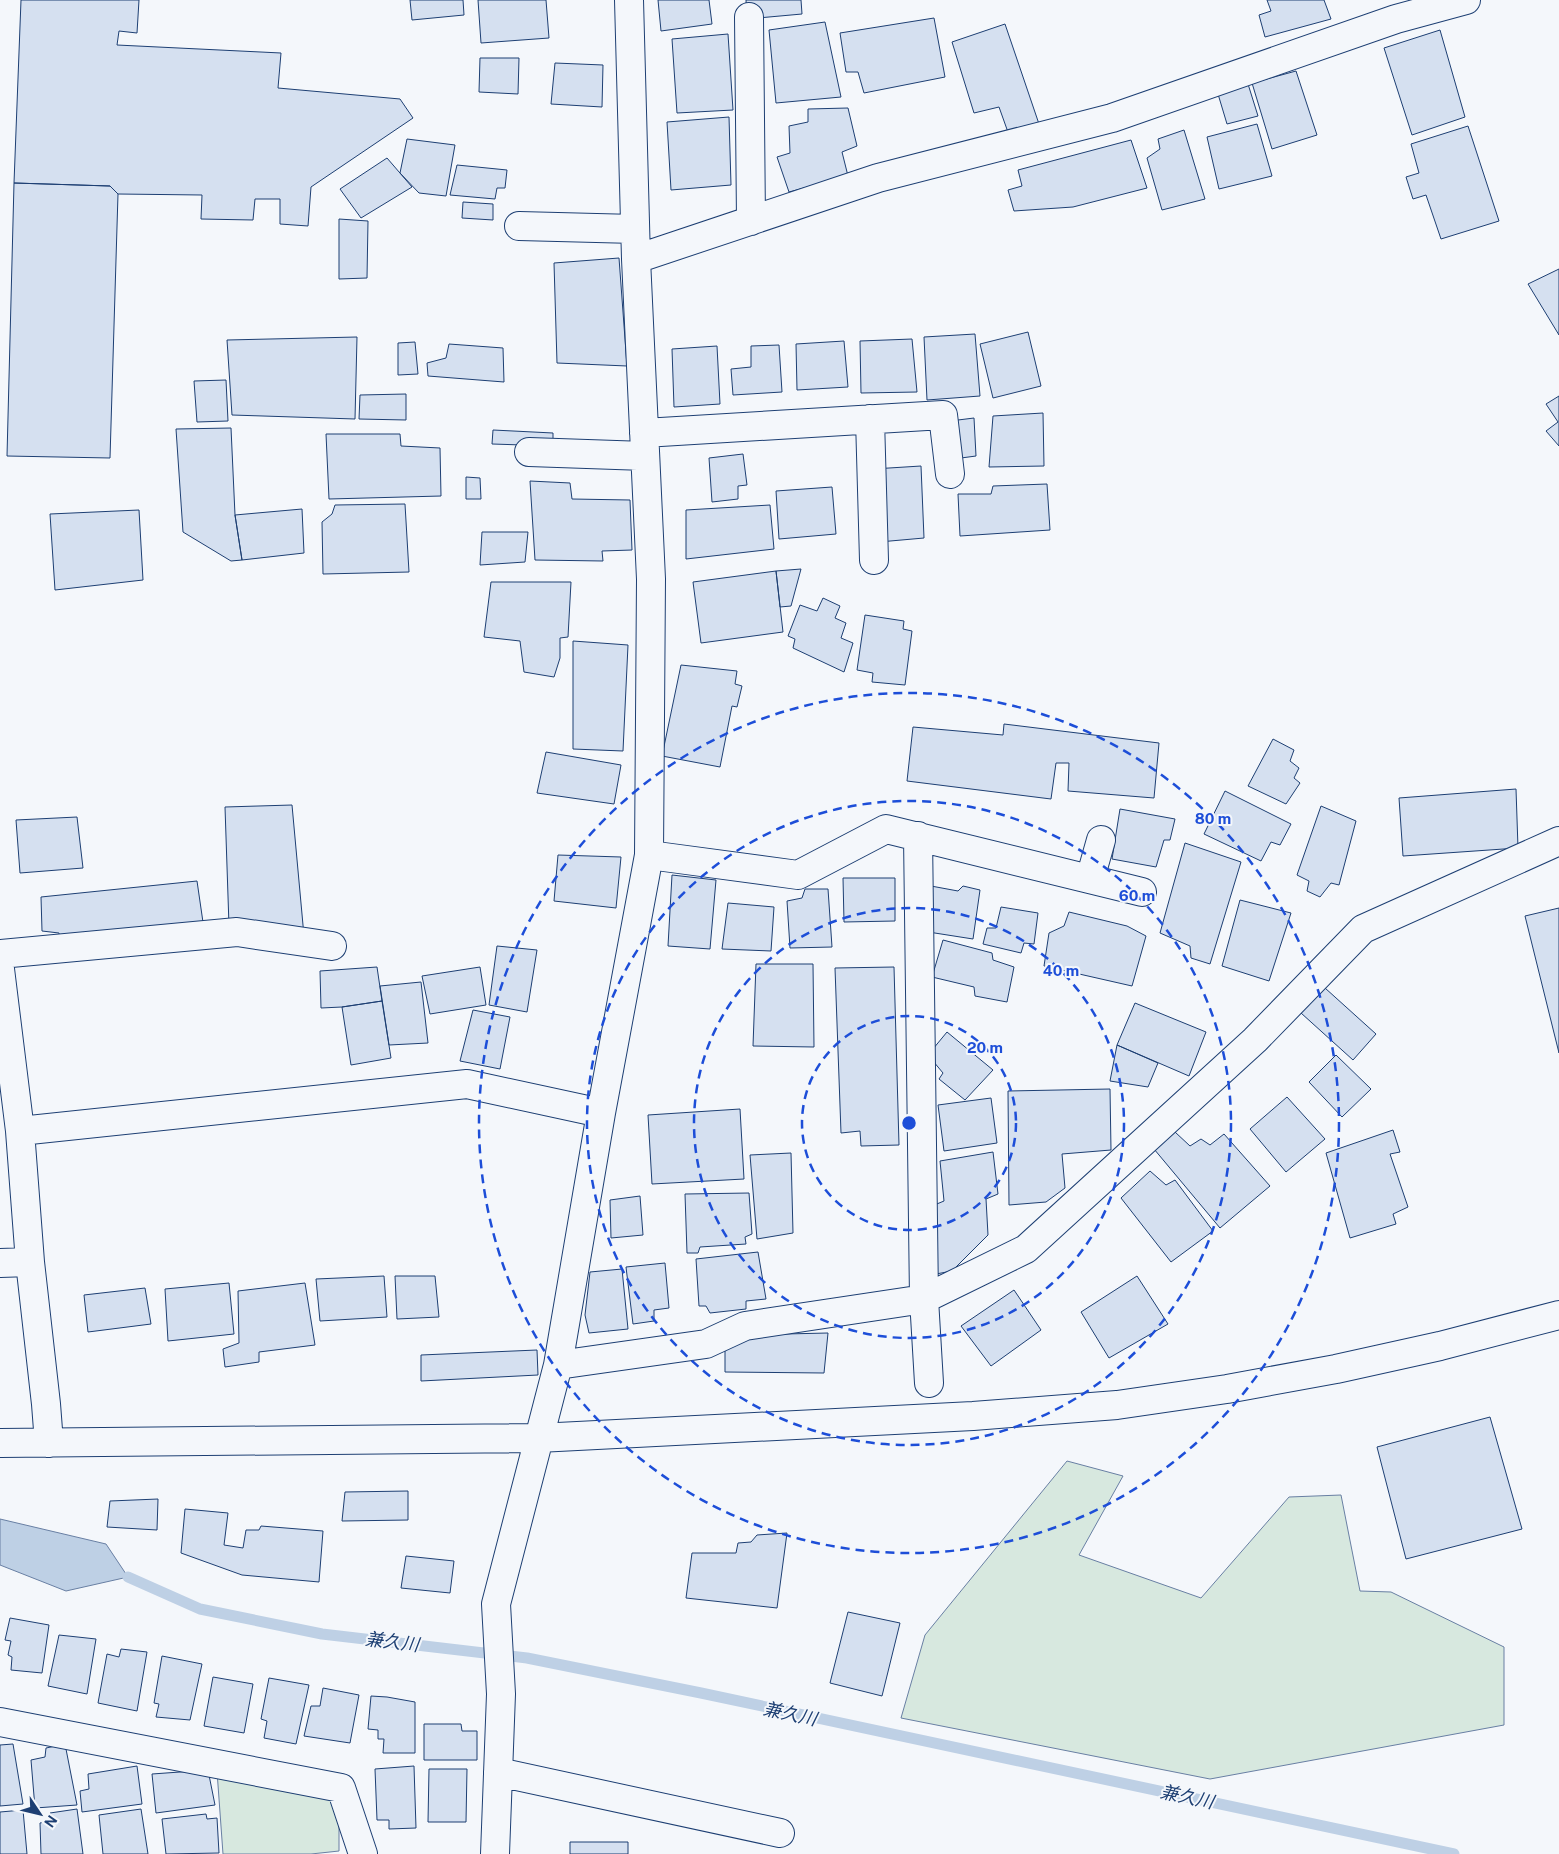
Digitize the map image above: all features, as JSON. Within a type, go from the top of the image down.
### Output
[{"type":"street","points":[[495,1854],[501,1694],[496,1604],[558,1365],[600,1113],[649,855],[651,579],[636,259],[629,0]]},
{"type":"street","points":[[636,259],[878,178],[1112,118],[1393,10],[1466,0]]},
{"type":"street","points":[[749,17],[751,221]]},
{"type":"street","points":[[519,226],[635,229]]},
{"type":"street","points":[[529,452],[644,444],[870,419],[944,415],[950,474]]},
{"type":"street","points":[[870,419],[874,560]]},
{"type":"street","points":[[649,855],[798,875],[886,828],[1142,892]]},
{"type":"street","points":[[918,836],[924,1300],[929,1383]]},
{"type":"street","points":[[1090,879],[1101,840]]},
{"type":"street","points":[[558,1365],[706,1344],[745,1326],[924,1300],[1026,1249],[1255,1040],[1364,929],[1559,841]]},
{"type":"street","points":[[0,954],[237,932],[332,946]]},
{"type":"street","points":[[0,969],[20,1131],[30,1262],[49,1443]]},
{"type":"street","points":[[20,1131],[467,1084],[600,1113]]},
{"type":"street","points":[[0,1263],[30,1262]]},
{"type":"street","points":[[0,1443],[538,1438],[973,1416],[1117,1405],[1227,1389],[1336,1369],[1440,1346],[1559,1315]]},
{"type":"street","points":[[0,1722],[341,1788],[363,1854]]},
{"type":"street","points":[[498,1772],[780,1833]]},
{"type":"shaded area","points":[[1067,1461],[1123,1476],[1079,1555],[1201,1598],[1289,1497],[1341,1495],[1360,1591],[1391,1592],[1504,1647],[1504,1725],[1210,1779],[901,1718],[925,1635]]},
{"type":"shaded area","points":[[217,1771],[339,1802],[339,1851],[311,1854],[223,1854]]},
{"type":"water","points":[[0,1519],[106,1544],[128,1577],[66,1591],[0,1565]]},
{"type":"building","points":[[21,0],[139,0],[137,33],[119,31],[117,45],[281,53],[278,88],[400,99],[413,118],[311,187],[308,226],[280,224],[280,199],[255,199],[253,220],[201,219],[202,195],[118,194],[110,186],[14,183]]},
{"type":"building","points":[[410,0],[463,0],[464,15],[412,20]]},
{"type":"building","points":[[478,0],[546,0],[549,38],[481,43]]},
{"type":"building","points":[[658,0],[709,0],[712,24],[661,31]]},
{"type":"building","points":[[746,0],[801,0],[802,14],[747,19]]},
{"type":"building","points":[[1267,0],[1324,0],[1331,19],[1265,37],[1259,15],[1271,11]]},
{"type":"building","points":[[934,18],[945,77],[864,93],[858,72],[846,72],[840,33]]},
{"type":"building","points":[[825,22],[841,97],[776,103],[769,30]]},
{"type":"building","points":[[1005,24],[1039,124],[1009,135],[999,107],[974,113],[952,42]]},
{"type":"building","points":[[1440,30],[1465,117],[1412,135],[1384,48]]},
{"type":"building","points":[[728,34],[733,110],[677,113],[672,39]]},
{"type":"building","points":[[480,58],[519,58],[518,94],[479,92]]},
{"type":"building","points":[[555,63],[603,65],[602,107],[551,104]]},
{"type":"building","points":[[1296,71],[1317,135],[1272,149],[1252,83]]},
{"type":"building","points":[[1248,84],[1258,116],[1227,124],[1218,94]]},
{"type":"building","points":[[848,108],[857,146],[842,152],[848,176],[789,192],[777,157],[790,153],[789,126],[808,122],[808,109]]},
{"type":"building","points":[[729,117],[731,185],[671,190],[667,122]]},
{"type":"building","points":[[1257,124],[1272,176],[1219,189],[1207,137]]},
{"type":"building","points":[[1468,126],[1499,221],[1441,239],[1426,195],[1413,199],[1406,177],[1419,173],[1411,144]]},
{"type":"building","points":[[1184,130],[1205,199],[1162,210],[1147,158],[1160,149],[1158,139]]},
{"type":"building","points":[[407,139],[455,145],[446,196],[419,193],[400,173]]},
{"type":"building","points":[[1131,140],[1147,188],[1073,207],[1014,211],[1008,190],[1022,186],[1018,170]]},
{"type":"building","points":[[387,158],[412,187],[361,218],[340,189]]},
{"type":"building","points":[[457,165],[507,170],[505,188],[497,188],[495,199],[450,195]]},
{"type":"building","points":[[14,183],[110,186],[118,194],[110,458],[7,456]]},
{"type":"building","points":[[463,202],[493,204],[493,220],[462,218]]},
{"type":"building","points":[[339,219],[368,221],[367,278],[339,279]]},
{"type":"building","points":[[619,258],[627,366],[557,363],[554,263]]},
{"type":"building","points":[[1559,269],[1559,335],[1528,284]]},
{"type":"building","points":[[1028,332],[1041,386],[993,398],[980,344]]},
{"type":"building","points":[[975,334],[980,396],[927,400],[924,337]]},
{"type":"building","points":[[357,337],[355,419],[232,415],[227,340]]},
{"type":"building","points":[[912,339],[917,392],[861,393],[860,341]]},
{"type":"building","points":[[844,341],[848,387],[797,390],[796,344]]},
{"type":"building","points":[[415,342],[418,374],[398,375],[398,343]]},
{"type":"building","points":[[449,344],[503,348],[504,382],[428,376],[427,363],[446,358]]},
{"type":"building","points":[[779,345],[782,392],[733,395],[731,369],[751,367],[751,346]]},
{"type":"building","points":[[717,346],[720,404],[674,407],[672,349]]},
{"type":"building","points":[[226,380],[228,421],[197,422],[194,381]]},
{"type":"building","points":[[406,394],[406,420],[359,419],[360,395]]},
{"type":"building","points":[[1559,396],[1559,446],[1546,431],[1558,422],[1546,404]]},
{"type":"building","points":[[1043,413],[1044,466],[989,467],[993,416]]},
{"type":"building","points":[[974,418],[976,456],[946,460],[942,422]]},
{"type":"building","points":[[231,428],[235,515],[242,560],[231,561],[183,532],[176,429]]},
{"type":"building","points":[[493,430],[553,433],[553,446],[492,444]]},
{"type":"building","points":[[326,434],[400,434],[401,446],[440,448],[441,496],[329,499]]},
{"type":"building","points":[[743,454],[747,485],[738,486],[738,499],[712,502],[709,458]]},
{"type":"building","points":[[921,466],[924,538],[879,542],[873,469]]},
{"type":"building","points":[[466,477],[480,478],[481,499],[466,499]]},
{"type":"building","points":[[530,481],[570,483],[572,499],[630,500],[632,550],[602,551],[603,561],[535,560]]},
{"type":"building","points":[[1047,484],[1050,530],[960,536],[958,494],[991,494],[993,486]]},
{"type":"building","points":[[832,487],[836,534],[779,539],[776,491]]},
{"type":"building","points":[[405,504],[409,572],[323,574],[322,522],[332,514],[335,505]]},
{"type":"building","points":[[770,505],[774,549],[686,559],[686,510]]},
{"type":"building","points":[[302,509],[304,553],[242,560],[235,515]]},
{"type":"building","points":[[139,510],[143,580],[55,590],[50,514]]},
{"type":"building","points":[[482,532],[528,532],[525,562],[480,565]]},
{"type":"building","points":[[801,569],[791,606],[780,607],[776,571]]},
{"type":"building","points":[[776,571],[783,632],[701,643],[693,582]]},
{"type":"building","points":[[491,582],[571,582],[568,637],[560,638],[560,658],[554,677],[524,672],[520,641],[484,637]]},
{"type":"building","points":[[823,598],[840,606],[835,618],[846,623],[841,638],[853,643],[844,672],[793,648],[795,639],[788,636],[800,605],[817,611]]},
{"type":"building","points":[[865,615],[904,621],[903,629],[912,631],[905,685],[872,682],[873,673],[857,670]]},
{"type":"building","points":[[573,641],[628,645],[623,751],[573,749]]},
{"type":"building","points":[[681,665],[737,671],[735,684],[742,686],[737,707],[732,706],[720,767],[662,756]]},
{"type":"building","points":[[1004,724],[1159,743],[1154,798],[1068,791],[1069,763],[1056,763],[1051,799],[907,781],[913,727],[1003,735]]},
{"type":"building","points":[[1273,739],[1294,750],[1290,761],[1299,768],[1294,778],[1300,783],[1286,804],[1248,786]]},
{"type":"building","points":[[546,752],[621,765],[614,804],[537,793]]},
{"type":"building","points":[[1516,789],[1518,848],[1403,856],[1399,798]]},
{"type":"building","points":[[1225,791],[1291,824],[1280,845],[1271,842],[1261,861],[1204,834]]},
{"type":"building","points":[[292,805],[304,936],[276,937],[272,923],[229,926],[225,807]]},
{"type":"building","points":[[1321,806],[1356,821],[1339,885],[1331,883],[1320,897],[1307,891],[1309,881],[1297,875]]},
{"type":"building","points":[[1120,809],[1175,819],[1170,840],[1164,840],[1156,867],[1112,859]]},
{"type":"building","points":[[77,817],[83,868],[20,873],[16,820]]},
{"type":"building","points":[[1185,843],[1241,862],[1210,964],[1191,958],[1190,946],[1160,933]]},
{"type":"building","points":[[558,855],[621,857],[616,908],[554,901]]},
{"type":"building","points":[[672,875],[716,880],[710,949],[668,946]]},
{"type":"building","points":[[843,878],[895,878],[895,921],[844,922]]},
{"type":"building","points":[[197,881],[205,936],[61,951],[59,933],[42,931],[41,897]]},
{"type":"building","points":[[931,886],[958,891],[963,886],[980,890],[973,939],[922,931]]},
{"type":"building","points":[[805,889],[828,889],[832,947],[790,948],[787,901],[802,898]]},
{"type":"building","points":[[1240,900],[1291,913],[1269,981],[1222,966]]},
{"type":"building","points":[[728,903],[774,907],[771,951],[722,949]]},
{"type":"building","points":[[1001,907],[1038,913],[1034,944],[1024,943],[1021,953],[983,944],[987,928],[996,928]]},
{"type":"building","points":[[1559,908],[1559,1053],[1525,916]]},
{"type":"building","points":[[1069,912],[1127,926],[1146,936],[1132,986],[1044,966],[1049,933],[1064,926]]},
{"type":"building","points":[[943,940],[992,953],[993,960],[1014,967],[1007,1002],[975,996],[974,987],[932,977]]},
{"type":"building","points":[[497,946],[537,950],[527,1012],[489,1005]]},
{"type":"building","points":[[756,964],[813,964],[814,1047],[753,1046]]},
{"type":"building","points":[[377,967],[382,1001],[321,1008],[320,971]]},
{"type":"building","points":[[480,967],[486,1005],[430,1014],[422,976]]},
{"type":"building","points":[[894,967],[899,1145],[861,1146],[860,1131],[841,1133],[835,968]]},
{"type":"building","points":[[421,982],[428,1043],[389,1045],[380,986]]},
{"type":"building","points":[[1325,988],[1376,1034],[1353,1060],[1301,1013]]},
{"type":"building","points":[[382,1001],[391,1058],[351,1065],[342,1007]]},
{"type":"building","points":[[1135,1003],[1206,1032],[1189,1076],[1117,1045]]},
{"type":"building","points":[[473,1010],[510,1017],[500,1069],[460,1061]]},
{"type":"building","points":[[947,1032],[993,1070],[965,1100],[939,1079],[943,1073],[928,1055]]},
{"type":"building","points":[[1117,1045],[1158,1063],[1148,1087],[1110,1081]]},
{"type":"building","points":[[1336,1055],[1371,1089],[1342,1117],[1309,1082]]},
{"type":"building","points":[[1110,1089],[1111,1150],[1062,1154],[1065,1188],[1046,1202],[1009,1205],[1008,1091]]},
{"type":"building","points":[[1287,1097],[1325,1139],[1286,1172],[1250,1129]]},
{"type":"building","points":[[991,1098],[997,1143],[944,1151],[938,1105]]},
{"type":"building","points":[[740,1109],[744,1179],[652,1184],[648,1115]]},
{"type":"building","points":[[1393,1130],[1400,1152],[1390,1154],[1408,1207],[1393,1214],[1396,1224],[1350,1238],[1326,1153]]},
{"type":"building","points":[[1175,1132],[1190,1146],[1201,1139],[1210,1145],[1224,1134],[1270,1186],[1220,1228],[1154,1149]]},
{"type":"building","points":[[993,1152],[998,1194],[986,1199],[988,1235],[952,1271],[936,1274],[932,1206],[944,1201],[940,1161]]},
{"type":"building","points":[[791,1153],[793,1233],[757,1239],[750,1155]]},
{"type":"building","points":[[1150,1171],[1166,1185],[1175,1180],[1213,1231],[1171,1262],[1121,1198]]},
{"type":"building","points":[[749,1193],[752,1234],[745,1237],[746,1244],[700,1247],[698,1253],[687,1253],[685,1194]]},
{"type":"building","points":[[640,1196],[643,1235],[611,1238],[610,1200]]},
{"type":"building","points":[[758,1252],[766,1299],[746,1301],[746,1309],[710,1313],[706,1306],[699,1306],[696,1259]]},
{"type":"building","points":[[665,1263],[669,1308],[654,1310],[654,1321],[633,1324],[626,1267]]},
{"type":"building","points":[[622,1269],[628,1329],[589,1333],[585,1315],[590,1272]]},
{"type":"building","points":[[384,1276],[387,1317],[320,1321],[316,1279]]},
{"type":"building","points":[[395,1276],[435,1276],[439,1317],[397,1319]]},
{"type":"building","points":[[1137,1276],[1168,1324],[1109,1358],[1081,1312]]},
{"type":"building","points":[[229,1283],[234,1334],[168,1341],[165,1289]]},
{"type":"building","points":[[305,1283],[315,1345],[259,1352],[259,1362],[225,1367],[223,1349],[239,1343],[238,1291]]},
{"type":"building","points":[[145,1288],[151,1324],[88,1332],[84,1295]]},
{"type":"building","points":[[1014,1290],[1041,1330],[991,1366],[961,1326]]},
{"type":"building","points":[[828,1333],[824,1373],[725,1372],[725,1349],[742,1335]]},
{"type":"building","points":[[537,1350],[538,1375],[421,1381],[421,1355]]},
{"type":"building","points":[[1490,1417],[1522,1529],[1406,1559],[1377,1447]]},
{"type":"building","points":[[408,1491],[408,1520],[342,1521],[345,1492]]},
{"type":"building","points":[[158,1499],[157,1530],[107,1527],[110,1501]]},
{"type":"building","points":[[185,1509],[228,1513],[224,1545],[243,1548],[246,1530],[259,1530],[261,1526],[323,1531],[319,1582],[242,1575],[181,1553]]},
{"type":"building","points":[[787,1533],[777,1608],[686,1598],[692,1553],[736,1553],[738,1543],[751,1542],[757,1535]]},
{"type":"building","points":[[406,1556],[454,1561],[450,1593],[401,1588]]},
{"type":"building","points":[[848,1612],[900,1623],[882,1696],[830,1683]]},
{"type":"building","points":[[10,1618],[49,1625],[42,1673],[11,1670],[12,1657],[8,1655],[11,1641],[5,1640]]},
{"type":"building","points":[[59,1635],[96,1639],[87,1694],[48,1686]]},
{"type":"building","points":[[121,1649],[147,1652],[137,1711],[98,1703],[107,1654],[119,1657]]},
{"type":"building","points":[[162,1656],[202,1664],[190,1720],[156,1717],[159,1704],[154,1703]]},
{"type":"building","points":[[213,1677],[253,1684],[244,1733],[204,1726]]},
{"type":"building","points":[[269,1678],[309,1685],[296,1744],[264,1738],[267,1721],[261,1719]]},
{"type":"building","points":[[323,1688],[359,1695],[350,1743],[304,1736],[311,1706],[320,1706]]},
{"type":"building","points":[[371,1696],[415,1702],[415,1753],[383,1753],[384,1739],[378,1739],[378,1730],[368,1729]]},
{"type":"building","points":[[424,1724],[461,1724],[462,1731],[477,1731],[477,1760],[424,1760]]},
{"type":"building","points":[[13,1744],[23,1804],[0,1806],[0,1745]]},
{"type":"building","points":[[65,1744],[77,1805],[35,1808],[31,1760],[45,1757],[46,1748]]},
{"type":"building","points":[[137,1766],[142,1804],[82,1812],[80,1791],[89,1789],[88,1774]]},
{"type":"building","points":[[414,1766],[416,1828],[389,1829],[389,1820],[377,1820],[375,1769]]},
{"type":"building","points":[[429,1769],[467,1769],[466,1822],[428,1822]]},
{"type":"building","points":[[208,1770],[215,1805],[156,1813],[152,1774]]},
{"type":"building","points":[[77,1809],[83,1854],[41,1854],[40,1823],[49,1821],[50,1813]]},
{"type":"building","points":[[141,1809],[148,1854],[103,1854],[99,1815]]},
{"type":"building","points":[[23,1810],[27,1854],[0,1854],[0,1812]]},
{"type":"building","points":[[206,1814],[207,1819],[217,1818],[219,1853],[166,1854],[162,1819]]},
{"type":"building","points":[[570,1842],[628,1842],[628,1854],[570,1854]]},
{"type":"waterway","name":"兼久川","points":[[128,1577],[200,1609],[322,1634],[527,1658],[701,1693],[1454,1854]]}]
